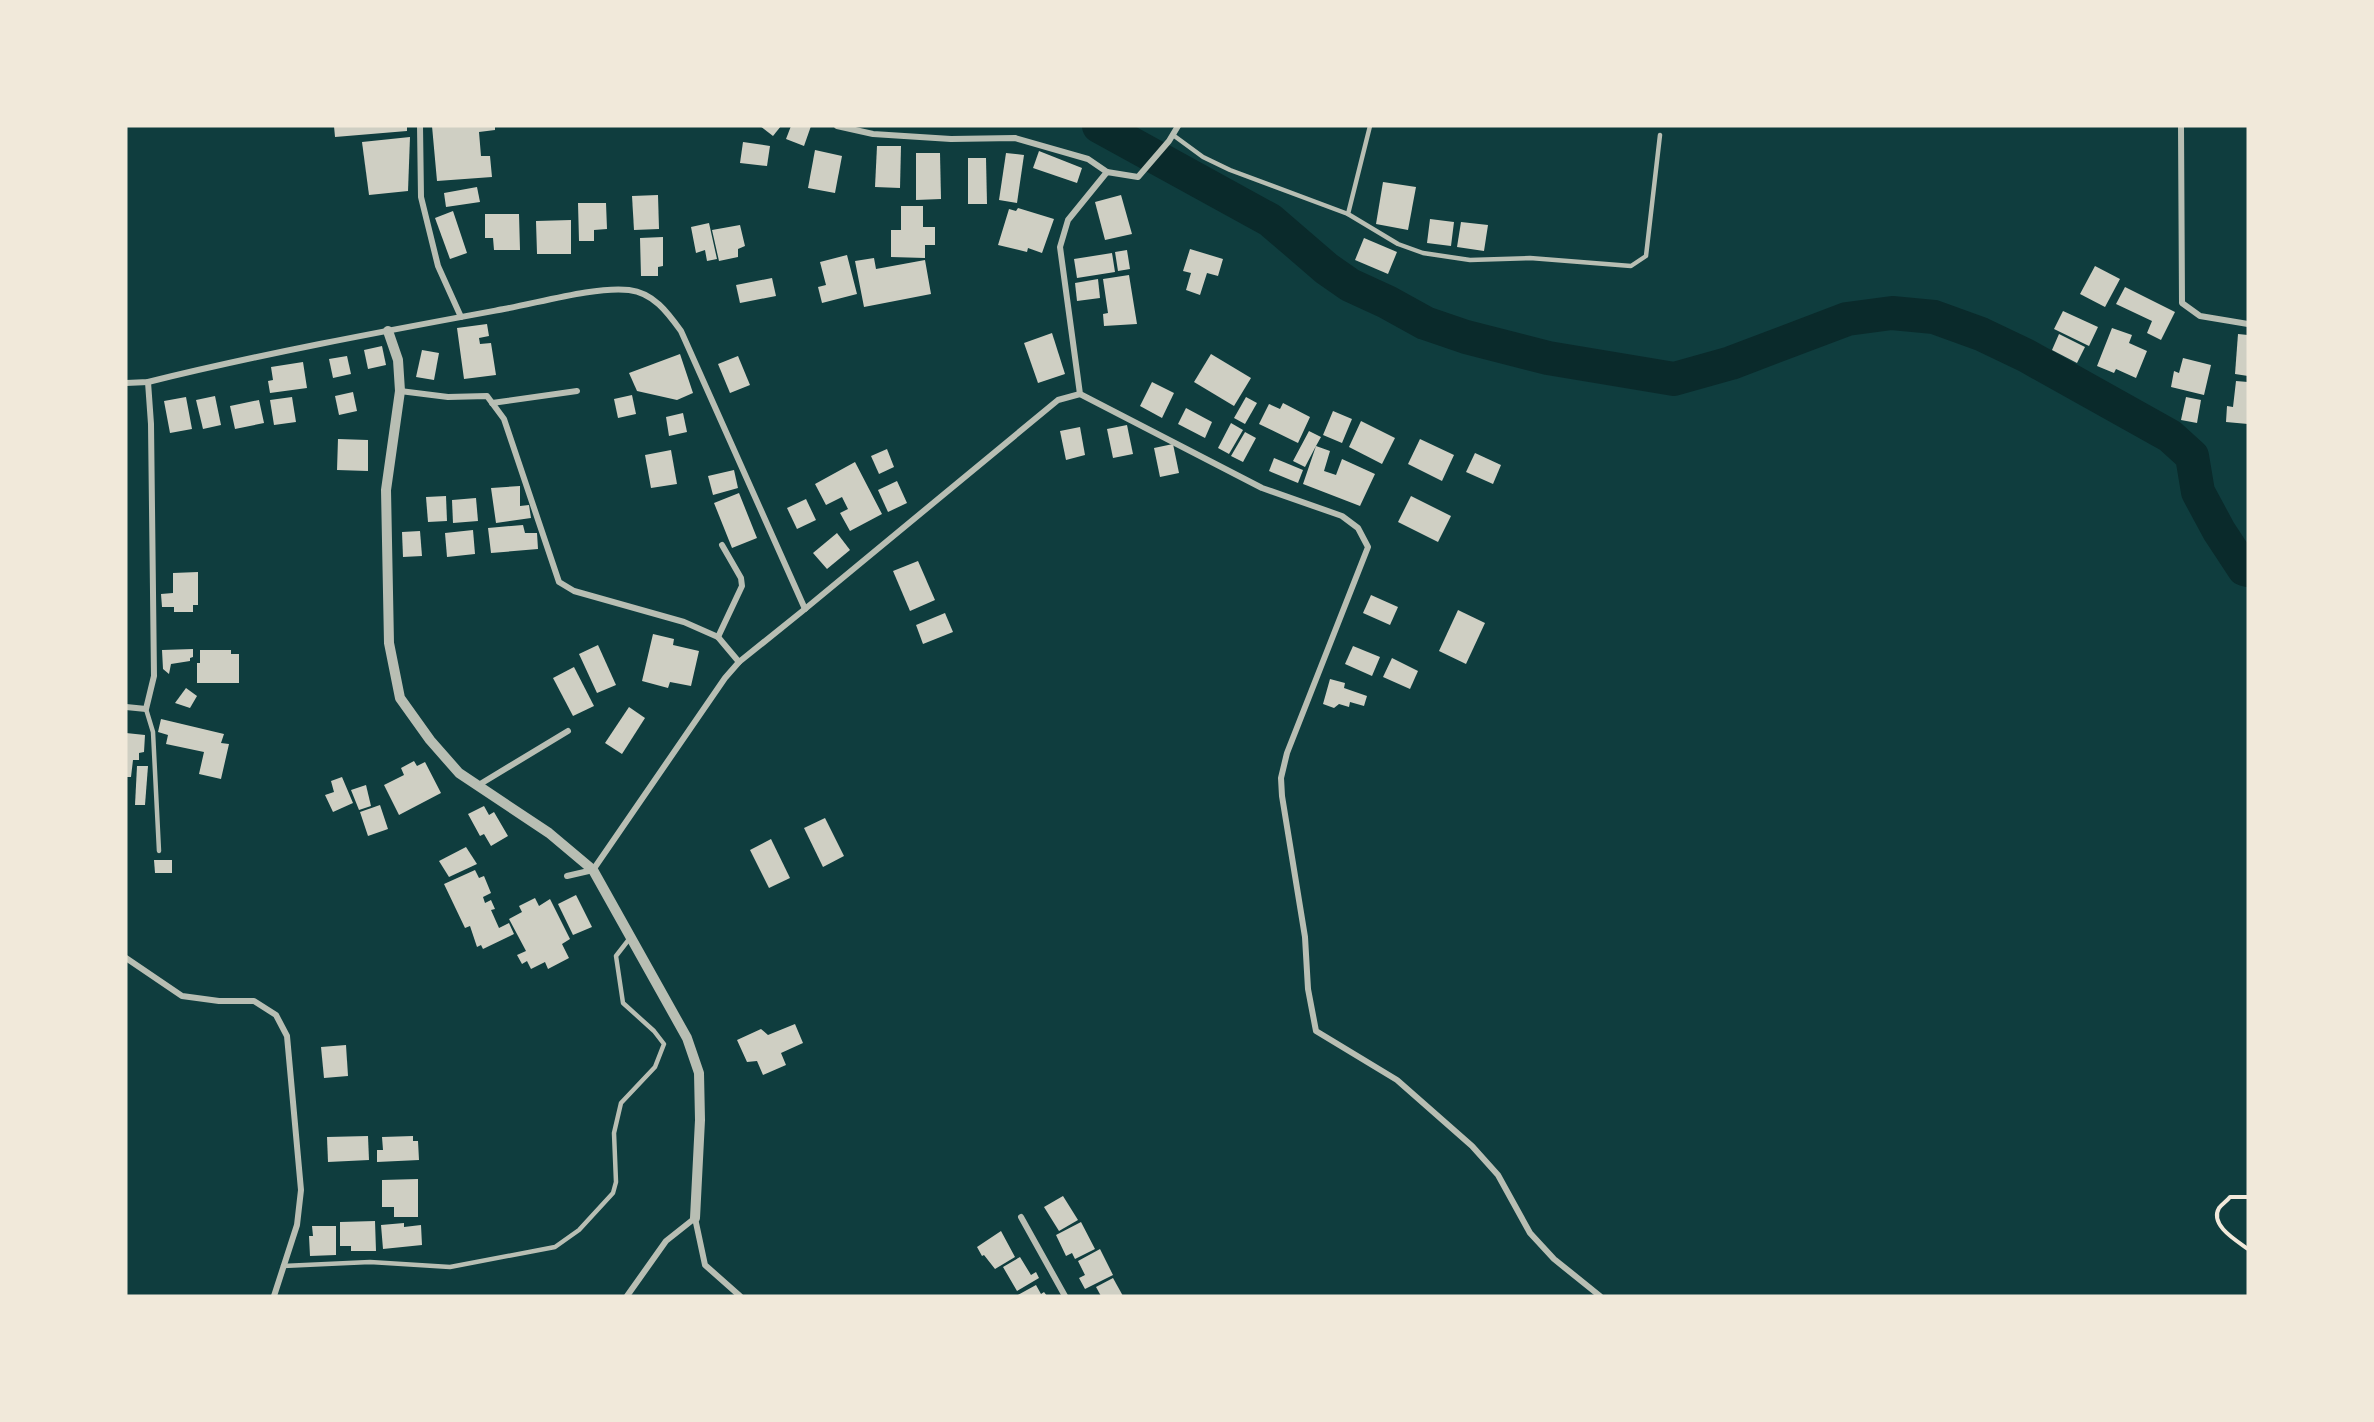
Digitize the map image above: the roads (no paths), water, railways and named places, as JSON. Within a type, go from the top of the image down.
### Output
[{"type":"street","points":[[420,126],[421,197],[438,266],[461,317]]},
{"type":"street","points":[[837,126],[873,134],[951,139],[1015,138],[1088,159],[1107,172],[1138,177],[1171,138],[1178,126]]},
{"type":"street","points":[[2181,126],[2182,303],[2199,316],[2248,324]]},
{"type":"street","points":[[1080,394],[1060,247],[1068,220],[1107,172]]},
{"type":"street","points":[[126,383],[148,382],[461,317],[605,291],[631,290],[651,298],[666,310],[681,331],[805,609]]},
{"type":"street","points":[[388,331],[398,360],[400,391],[386,490],[389,643],[400,699],[430,740],[459,773],[549,833],[593,870],[687,1038],[699,1073],[700,1120],[695,1218],[705,1265],[740,1296]]},
{"type":"street","points":[[126,707],[146,709],[154,676],[151,424],[148,382]]},
{"type":"street","points":[[400,391],[448,396],[487,396],[504,419],[559,582],[574,591],[684,622],[718,637],[739,662]]},
{"type":"street","points":[[492,403],[577,391]]},
{"type":"street","points":[[567,876],[593,870],[725,678],[739,662],[1058,400],[1080,394],[1262,488],[1342,516],[1358,528],[1368,547],[1287,753],[1281,778],[1305,937],[1308,988],[1316,1030],[1397,1080],[1472,1146],[1498,1175],[1530,1233],[1554,1259],[1600,1296]]},
{"type":"street","points":[[718,637],[742,585],[741,578],[722,545]]},
{"type":"street","points":[[477,786],[568,731]]},
{"type":"street","points":[[126,958],[182,996],[219,1001],[254,1001],[276,1015],[287,1036],[301,1190],[297,1225],[274,1296]]},
{"type":"street","points":[[1021,1217],[1065,1296]]},
{"type":"street","points":[[627,1296],[666,1241],[695,1218]]},
{"type":"lane","points":[[1348,214],[1370,126]]},
{"type":"lane","points":[[1171,138],[1230,170],[1348,214],[1398,244],[1423,253],[1470,260],[1530,258],[1631,266],[1646,256],[1660,135]]},
{"type":"lane","points":[[146,709],[153,732],[159,851]]},
{"type":"lane","points":[[283,1266],[370,1262],[450,1267],[555,1247],[579,1230],[612,1193],[616,1182],[614,1133],[621,1103],[655,1067],[664,1044],[654,1031],[623,1003],[616,956],[630,938]]},
{"type":"waterway","points":[[1099,126],[1270,220],[1327,269],[1350,285],[1425,323],[1466,337],[1548,358],[1674,379],[1731,363],[1847,319],[1892,313],[1934,317],[1981,334],[2027,356],[2170,436],[2192,456],[2198,492],[2219,531],[2244,569],[2248,570]]}]
